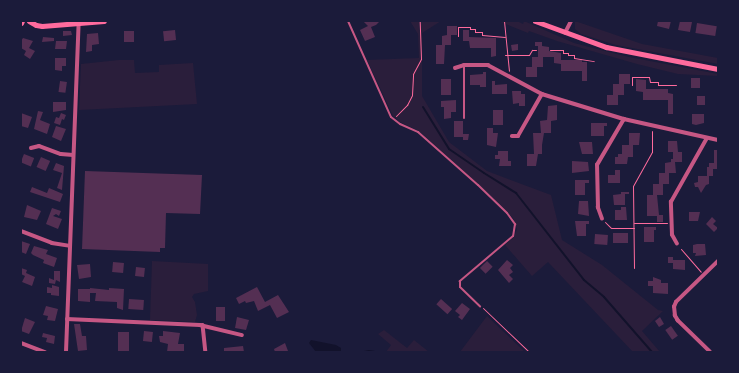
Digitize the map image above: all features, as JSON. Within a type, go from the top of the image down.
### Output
[{"type":"main road","points":[[29,21],[39,26],[104,21]]},
{"type":"main road","points":[[535,21],[565,34],[621,51],[718,69]]},
{"type":"street","points":[[565,34],[570,21]]},
{"type":"street","points":[[66,352],[79,22]]},
{"type":"street","points":[[455,68],[464,65],[488,65],[509,78],[542,94],[624,119],[718,140]]},
{"type":"street","points":[[512,136],[518,136],[542,94]]},
{"type":"street","points":[[602,219],[598,208],[597,165],[624,119]]},
{"type":"street","points":[[677,244],[672,235],[671,202],[707,138]]},
{"type":"street","points":[[31,148],[39,146],[61,154],[73,155]]},
{"type":"street","points":[[21,231],[52,243],[70,246]]},
{"type":"street","points":[[710,352],[678,321],[674,312],[674,307],[676,302],[718,261]]},
{"type":"street","points":[[67,318],[203,326],[242,335]]},
{"type":"street","points":[[203,326],[206,352]]},
{"type":"street","points":[[21,343],[45,352]]},
{"type":"lane","points":[[348,21],[387,110],[394,120],[418,132],[478,185],[507,213],[515,224],[513,236],[460,281],[460,287],[480,306]]},
{"type":"lane","points":[[464,65],[464,118]]},
{"type":"path","points":[[143,21],[164,21]]},
{"type":"path","points":[[193,21],[201,21]]},
{"type":"path","points":[[394,120],[397,114],[407,105],[412,95],[413,74],[421,59],[420,21]]},
{"type":"path","points":[[504,21],[509,78]]},
{"type":"path","points":[[458,36],[458,27],[470,27],[470,29],[474,29],[474,32],[482,32],[482,35],[505,37]]},
{"type":"path","points":[[504,55],[529,55],[532,50],[536,50]]},
{"type":"path","points":[[550,50],[563,50],[563,53],[574,55],[574,58],[594,61]]},
{"type":"path","points":[[632,85],[632,77],[649,77],[650,82],[658,82],[658,85],[676,85]]},
{"type":"path","points":[[634,268],[633,186],[652,152],[652,126]]},
{"type":"path","points":[[602,219],[611,228],[634,228]]},
{"type":"path","points":[[634,223],[671,223]]},
{"type":"path","points":[[677,244],[704,275]]},
{"type":"path","points":[[480,306],[529,352]]},
{"type":"shaded area","points":[[410,21],[441,21],[422,33],[422,96],[449,142],[487,171],[551,195],[562,240],[602,265],[658,310],[663,311],[642,331],[660,352],[633,352],[548,262],[532,276],[505,245],[514,237],[517,229],[513,218],[419,131],[400,122],[393,116],[367,60],[419,58],[418,34]]},
{"type":"shaded area","points":[[498,21],[517,21],[523,24],[524,21],[574,43],[629,57],[718,74],[718,76],[678,74],[637,64],[557,41],[529,31],[528,33]]},
{"type":"shaded area","points":[[575,21],[642,44],[718,58],[718,64],[616,45],[581,34],[575,29]]},
{"type":"shaded area","points":[[134,60],[135,73],[159,72],[159,65],[193,63],[197,104],[79,110],[81,64]]},
{"type":"shaded area","points":[[152,261],[208,264],[208,291],[194,294],[192,297],[195,302],[197,315],[195,322],[150,320]]},
{"type":"shaded area","points":[[487,316],[525,352],[460,352]]},
{"type":"shaded area","points":[[384,330],[407,348],[414,340],[429,352],[386,352],[391,345],[378,334]]},
{"type":"shaded area","points":[[311,340],[336,345],[341,348],[341,352],[316,352],[309,343]]},
{"type":"building","points":[[363,21],[380,21],[371,27],[375,37],[365,41],[360,30],[368,26]]},
{"type":"building","points":[[658,21],[671,21],[669,29],[657,26]]},
{"type":"building","points":[[680,21],[692,22],[690,32],[678,30]]},
{"type":"building","points":[[697,23],[717,26],[715,36],[695,33]]},
{"type":"building","points":[[447,26],[457,26],[457,35],[451,35],[451,45],[445,45],[444,64],[436,64],[436,45],[442,45],[442,36],[447,35]]},
{"type":"building","points":[[175,30],[176,40],[164,41],[163,31]]},
{"type":"building","points":[[463,30],[469,30],[469,37],[496,38],[496,56],[491,57],[491,48],[470,48],[469,41],[463,41]]},
{"type":"building","points":[[63,31],[71,31],[72,35],[63,36]]},
{"type":"building","points":[[124,31],[134,31],[134,42],[124,42]]},
{"type":"building","points":[[98,33],[99,44],[92,45],[92,51],[86,52],[87,34]]},
{"type":"building","points":[[43,37],[54,38],[54,41],[42,42]]},
{"type":"building","points":[[23,38],[33,41],[29,48],[35,51],[30,59],[24,55],[26,51],[21,48],[21,41]]},
{"type":"building","points":[[56,41],[67,41],[66,49],[55,49]]},
{"type":"building","points":[[535,42],[542,42],[542,46],[549,47],[549,51],[561,53],[561,60],[582,60],[582,62],[587,62],[587,81],[582,81],[582,71],[561,71],[561,64],[554,63],[554,57],[543,57],[543,67],[537,67],[537,77],[526,77],[526,67],[532,67],[532,57],[538,57],[538,46],[535,46]]},
{"type":"building","points":[[518,44],[518,50],[512,51],[511,45]]},
{"type":"building","points":[[55,58],[66,58],[66,66],[62,66],[62,71],[55,70]]},
{"type":"building","points":[[483,72],[486,72],[486,87],[480,87],[480,85],[470,85],[470,75],[483,74]]},
{"type":"building","points":[[619,74],[630,74],[630,84],[624,84],[624,95],[618,95],[618,105],[607,105],[607,95],[613,95],[613,84],[619,84]]},
{"type":"building","points":[[691,78],[700,78],[700,88],[691,88]]},
{"type":"building","points":[[441,79],[451,79],[451,95],[441,95]]},
{"type":"building","points":[[636,79],[646,80],[646,89],[668,89],[668,93],[673,94],[673,114],[668,114],[668,100],[643,100],[643,92],[636,91]]},
{"type":"building","points":[[60,81],[67,82],[65,93],[58,92]]},
{"type":"building","points":[[492,81],[495,81],[495,85],[507,84],[507,94],[492,94]]},
{"type":"building","points":[[512,91],[521,91],[521,94],[525,94],[525,106],[519,106],[519,103],[513,104]]},
{"type":"building","points":[[697,96],[705,96],[705,105],[697,105]]},
{"type":"building","points":[[456,100],[456,112],[451,112],[451,118],[444,119],[444,107],[441,107],[441,101]]},
{"type":"building","points":[[53,102],[66,102],[66,110],[53,112]]},
{"type":"building","points":[[557,105],[557,120],[551,121],[551,133],[544,133],[542,154],[538,154],[536,166],[527,166],[527,154],[534,154],[533,133],[541,133],[540,121],[547,120],[548,106]]},
{"type":"building","points":[[493,110],[503,110],[503,125],[493,125]]},
{"type":"building","points":[[38,111],[43,112],[40,120],[50,124],[47,134],[34,129]]},
{"type":"building","points":[[21,113],[32,117],[28,128],[21,126]]},
{"type":"building","points":[[61,113],[66,115],[64,120],[62,119],[60,125],[54,123],[56,117],[59,118]]},
{"type":"building","points":[[692,114],[704,114],[704,123],[696,125],[692,124]]},
{"type":"building","points":[[454,121],[463,121],[463,134],[469,134],[468,140],[463,140],[463,137],[454,137]]},
{"type":"building","points":[[591,123],[607,123],[607,126],[604,126],[604,136],[591,136]]},
{"type":"building","points":[[56,126],[66,129],[61,141],[52,137]]},
{"type":"building","points":[[487,128],[493,128],[493,133],[498,133],[496,147],[487,145]]},
{"type":"building","points":[[629,133],[640,133],[639,145],[633,145],[633,157],[628,157],[627,164],[615,164],[615,157],[618,157],[618,154],[622,154],[622,145],[629,145]]},
{"type":"building","points":[[668,141],[677,141],[678,152],[682,152],[682,162],[675,162],[676,173],[669,173],[669,184],[663,184],[663,195],[657,195],[659,215],[663,215],[663,222],[657,222],[657,216],[647,216],[647,195],[653,195],[653,184],[659,184],[659,173],[665,173],[665,163],[671,162],[671,159],[673,159],[673,152],[668,152]]},
{"type":"building","points":[[579,142],[592,142],[593,154],[582,154]]},
{"type":"building","points":[[714,150],[718,150],[718,169],[713,169],[713,176],[709,176],[709,184],[706,185],[701,193],[698,187],[695,187],[694,183],[698,182],[698,176],[707,176],[707,167],[709,167],[709,163],[714,163]]},
{"type":"building","points":[[498,151],[508,151],[508,161],[511,161],[511,166],[499,166],[500,159],[495,159],[495,155],[498,155]]},
{"type":"building","points":[[24,154],[34,158],[31,166],[21,162]]},
{"type":"building","points":[[41,157],[50,161],[46,171],[37,167]]},
{"type":"building","points":[[572,161],[588,162],[589,171],[572,173]]},
{"type":"building","points":[[56,163],[64,166],[62,190],[57,188],[62,173],[53,170]]},
{"type":"building","points":[[615,170],[620,170],[620,183],[608,183],[608,175],[615,175]]},
{"type":"building","points":[[85,171],[202,175],[200,214],[166,213],[165,248],[160,248],[160,252],[82,249]]},
{"type":"building","points":[[575,180],[589,180],[589,183],[585,183],[585,195],[575,195]]},
{"type":"building","points":[[32,187],[47,193],[49,188],[63,194],[60,202],[30,192]]},
{"type":"building","points":[[621,192],[629,192],[629,194],[625,194],[625,205],[614,205],[613,195],[621,194]]},
{"type":"building","points":[[579,201],[588,201],[589,216],[578,214]]},
{"type":"building","points":[[27,205],[41,211],[37,220],[24,217]]},
{"type":"building","points":[[621,207],[626,207],[627,220],[615,220],[615,210],[621,210]]},
{"type":"building","points":[[52,208],[61,211],[59,216],[56,214],[53,216],[62,219],[58,229],[46,224]]},
{"type":"building","points":[[689,212],[700,212],[698,221],[689,221]]},
{"type":"building","points":[[712,217],[716,221],[713,224],[718,228],[714,232],[706,224]]},
{"type":"building","points":[[575,221],[589,221],[589,224],[586,224],[586,236],[577,236]]},
{"type":"building","points":[[644,227],[656,227],[656,230],[654,230],[654,242],[644,242]]},
{"type":"building","points":[[613,233],[628,233],[628,243],[613,243]]},
{"type":"building","points":[[595,234],[608,235],[607,245],[594,244]]},
{"type":"building","points":[[21,241],[30,244],[26,254],[21,252]]},
{"type":"building","points":[[705,244],[706,255],[695,256],[696,253],[693,253],[693,245]]},
{"type":"building","points":[[34,246],[48,250],[46,254],[57,258],[54,267],[43,263],[44,260],[31,253]]},
{"type":"building","points":[[668,257],[673,257],[673,260],[685,260],[685,270],[673,269],[673,263],[668,263]]},
{"type":"building","points":[[507,260],[513,265],[510,268],[513,272],[509,275],[513,279],[509,283],[498,270]]},
{"type":"building","points":[[487,261],[493,267],[486,274],[480,268]]},
{"type":"building","points":[[113,262],[124,263],[123,273],[112,272]]},
{"type":"building","points":[[90,264],[91,277],[79,279],[77,265]]},
{"type":"building","points":[[136,267],[145,268],[144,277],[135,276]]},
{"type":"building","points":[[21,268],[27,270],[26,273],[35,277],[32,286],[22,282],[25,276],[21,274]]},
{"type":"building","points":[[54,271],[60,271],[60,282],[56,280],[55,284],[49,283],[49,278],[54,280]]},
{"type":"building","points":[[653,277],[661,280],[661,283],[668,283],[668,294],[653,293],[653,286],[648,286],[648,281],[653,281]]},
{"type":"building","points":[[52,285],[59,287],[59,296],[47,293],[47,287],[52,288]]},
{"type":"building","points":[[257,287],[265,302],[278,295],[289,312],[277,318],[270,305],[258,311],[254,301],[246,303],[245,301],[239,304],[236,298]]},
{"type":"building","points":[[90,288],[109,290],[109,288],[124,289],[123,310],[117,308],[117,302],[95,301],[96,293],[90,293],[90,302],[78,301],[78,289]]},
{"type":"building","points":[[129,299],[144,300],[143,310],[128,309]]},
{"type":"building","points":[[441,299],[452,309],[447,314],[436,304]]},
{"type":"building","points":[[462,303],[470,309],[462,320],[458,317],[460,315],[455,311]]},
{"type":"building","points":[[46,306],[58,309],[55,321],[47,320],[48,316],[43,315]]},
{"type":"building","points":[[216,307],[225,307],[225,321],[216,321]]},
{"type":"building","points":[[237,317],[249,320],[246,330],[235,328]]},
{"type":"building","points":[[660,317],[664,324],[659,327],[655,321]]},
{"type":"building","points":[[25,318],[35,322],[29,334],[21,331]]},
{"type":"building","points":[[74,324],[80,324],[82,336],[86,336],[87,350],[78,351]]},
{"type":"building","points":[[671,326],[678,336],[672,340],[665,330]]},
{"type":"building","points":[[144,331],[153,332],[152,342],[143,341]]},
{"type":"building","points":[[163,331],[180,333],[178,344],[184,344],[184,352],[167,352],[168,344],[160,342],[159,336],[163,336]]},
{"type":"building","points":[[118,332],[129,332],[129,352],[118,352]]},
{"type":"building","points":[[43,333],[55,336],[54,344],[46,342],[47,338],[42,337]]},
{"type":"building","points":[[285,343],[288,351],[275,352],[274,349]]},
{"type":"building","points":[[243,346],[244,352],[224,352],[224,348]]},
{"type":"waterway","points":[[423,107],[449,149],[516,193],[584,280],[604,297],[652,352]]},
{"type":"waterway","points":[[364,352],[375,352]]}]
